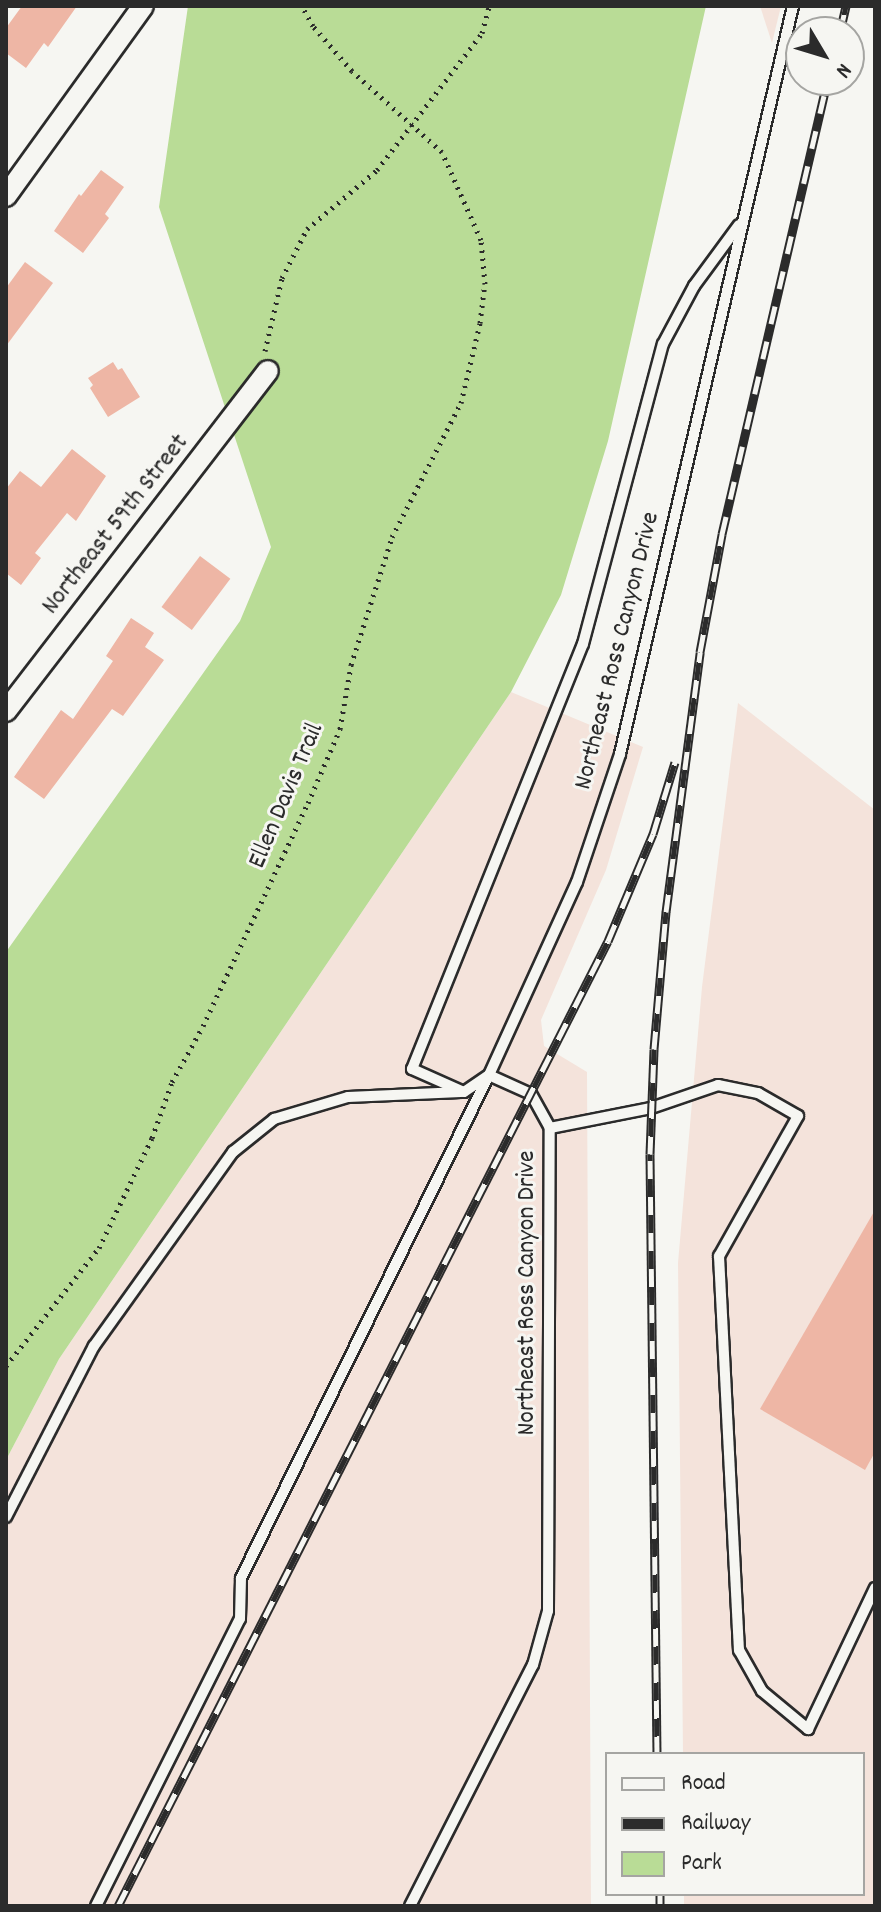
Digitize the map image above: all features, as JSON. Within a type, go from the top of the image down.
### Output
[{"type":"street","points":[[6,196],[143,6]]},
{"type":"street","name":"Northeast 59th Street","points":[[6,711],[268,371]]},
{"type":"lane","name":"Northeast Ross Canyon Drive","points":[[410,1906],[533,1665],[548,1611],[550,1128],[531,1094],[489,1075],[525,1004],[577,882],[620,754],[793,6]]},
{"type":"lane","points":[[464,1092],[412,1069],[583,644],[663,344],[694,286],[744,219]]},
{"type":"lane","points":[[6,1517],[94,1346],[233,1152],[274,1119],[348,1097],[464,1092],[489,1075]]},
{"type":"lane","points":[[96,1906],[240,1619],[241,1578],[489,1075]]},
{"type":"lane","points":[[550,1128],[651,1108],[718,1085],[758,1093],[798,1116],[719,1256],[739,1650],[762,1691],[808,1729],[875,1588]]},
{"type":"path","name":"Ellen Davis Trail","points":[[6,1366],[99,1248],[152,1138],[172,1082],[203,1026],[267,894],[340,729],[351,665],[392,537],[461,403],[485,284],[481,240],[442,152],[352,71],[313,26],[302,6]]},
{"type":"path","points":[[268,371],[264,344],[271,317],[282,278],[307,229],[377,170],[482,33],[489,6]]},
{"type":"shaded area","points":[[760,6],[781,6],[772,43]]},
{"type":"shaded area","points":[[511,692],[643,747],[606,870],[541,1020],[544,1046],[587,1072],[591,1906],[6,1906],[6,1460],[59,1359]]},
{"type":"shaded area","points":[[738,703],[875,810],[875,1906],[684,1906],[684,1896],[865,1896],[865,1752],[683,1752],[678,1263],[702,987]]},
{"type":"green space","points":[[188,6],[706,6],[608,441],[561,595],[511,692],[59,1359],[6,1460],[6,952],[240,621],[271,547],[159,207]]},
{"type":"building","points":[[22,6],[77,6],[48,47],[44,43],[26,68],[6,53],[6,28]]},
{"type":"building","points":[[101,170],[124,187],[105,214],[109,218],[83,253],[54,231],[79,194],[81,196]]},
{"type":"building","points":[[25,262],[53,283],[6,346],[6,288]]},
{"type":"building","points":[[113,362],[118,370],[122,368],[140,397],[108,417],[90,388],[93,385],[88,378]]},
{"type":"building","points":[[72,449],[106,476],[76,521],[67,513],[35,553],[41,558],[21,585],[6,573],[6,489],[20,471],[41,487]]},
{"type":"building","points":[[200,556],[230,579],[192,630],[161,607]]},
{"type":"building","points":[[131,618],[154,633],[145,647],[164,660],[123,716],[112,709],[44,799],[14,777],[61,710],[73,719],[113,661],[106,656]]},
{"type":"building","points":[[875,1210],[875,1452],[865,1470],[760,1409]]},
{"type":"railway","points":[[844,16],[846,6]]},
{"type":"railway","points":[[657,1752],[650,1154],[654,1049],[666,912],[700,652],[722,534],[824,96]]},
{"type":"railway","points":[[118,1906],[608,941],[653,834],[675,762]]},
{"type":"railway","points":[[660,1896],[660,1906]]}]
